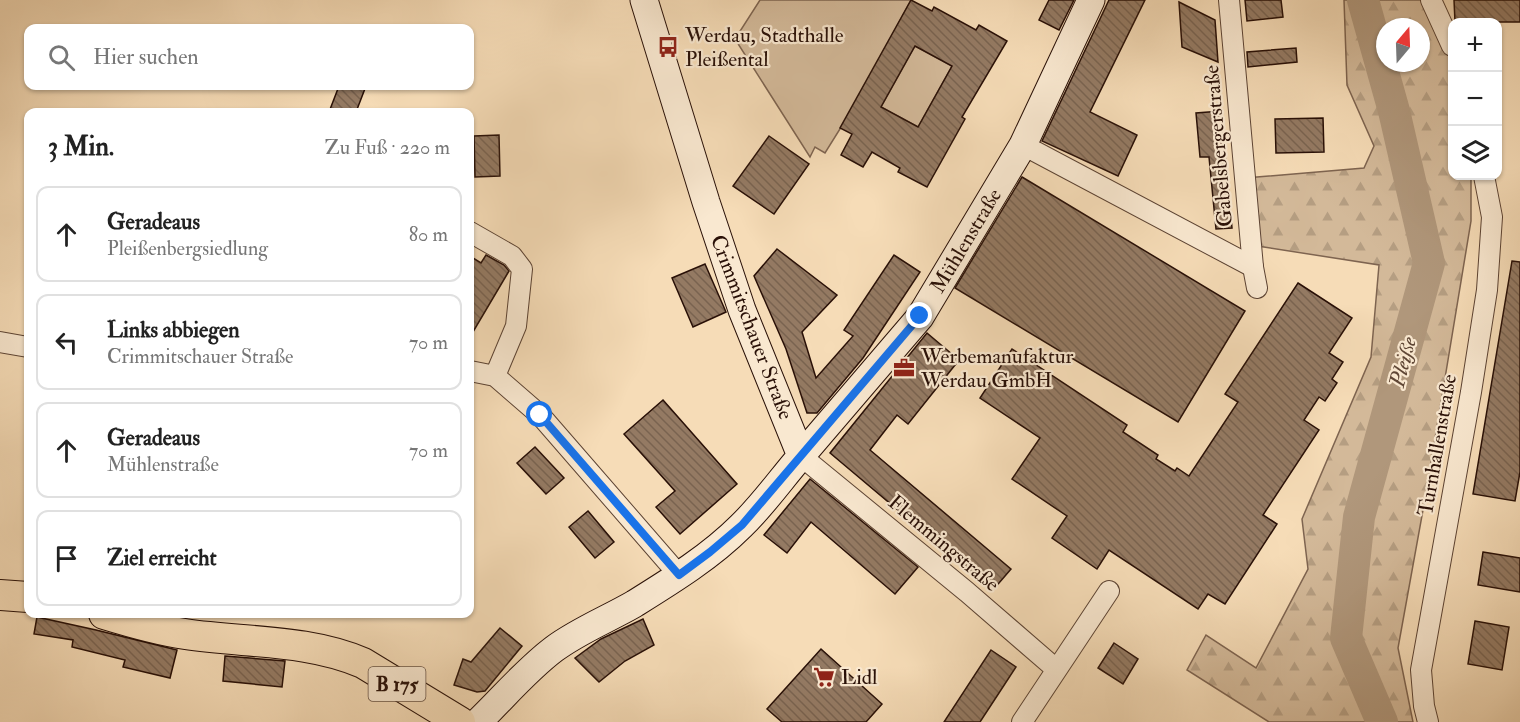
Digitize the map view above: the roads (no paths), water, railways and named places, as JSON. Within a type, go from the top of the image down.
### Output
[{"type":"main road","points":[[0,595],[24,597]]},
{"type":"main road","name":"B 175","points":[[118,618],[184,634],[302,647],[347,656],[363,663],[460,722]]},
{"type":"street","name":"Crimmitschauer Straße","points":[[644,0],[742,310],[801,456]]},
{"type":"street","name":"Mühlenstraße","points":[[801,456],[920,316],[1023,145],[1091,0]]},
{"type":"street","name":"Gabelsbergerstraße","points":[[1229,0],[1253,267],[1257,288]]},
{"type":"street","points":[[1431,0],[1448,37]]},
{"type":"street","points":[[1023,145],[1253,267]]},
{"type":"street","name":"Turnhallenstraße","points":[[1428,722],[1424,706],[1421,670],[1487,290],[1492,217],[1486,180]]},
{"type":"street","points":[[474,234],[512,256],[522,269],[516,326],[495,376]]},
{"type":"street","points":[[0,342],[24,346]]},
{"type":"street","points":[[474,371],[495,376],[540,415],[679,575]]},
{"type":"street","points":[[478,722],[506,696],[526,673],[555,648],[633,604],[710,552],[742,525],[801,456]]},
{"type":"street","name":"Flemmingstraße","points":[[801,456],[967,592],[1056,669]]},
{"type":"street","points":[[1022,722],[1109,591]]},
{"type":"waterway","name":"Pleiße","points":[[1363,0],[1394,111],[1429,263],[1359,517],[1346,638],[1382,722]]},
{"type":"place","name":"Werdau, Stadthalle Pleißental","points":[[668,47]]},
{"type":"place","name":"Werbemanufaktur Werdau GmbH","points":[[904,368]]},
{"type":"place","name":"Lidl","points":[[824,677]]}]
